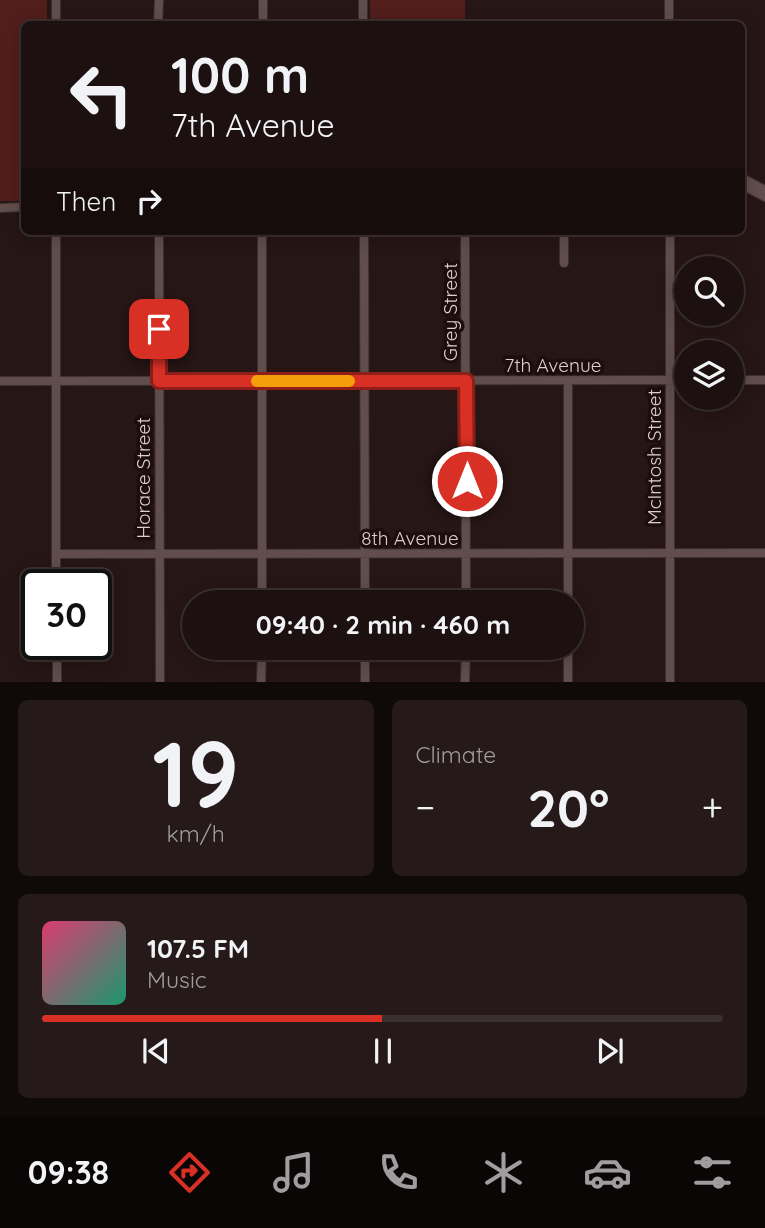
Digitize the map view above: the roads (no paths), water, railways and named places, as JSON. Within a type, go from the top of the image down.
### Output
[{"type":"street","points":[[56,0],[56,21]]},
{"type":"street","points":[[159,0],[159,21]]},
{"type":"street","points":[[262,0],[263,21]]},
{"type":"street","points":[[363,0],[363,21]]},
{"type":"street","points":[[668,0],[669,21]]},
{"type":"street","points":[[745,180],[765,190]]},
{"type":"street","points":[[745,187],[765,197]]},
{"type":"street","points":[[0,208],[21,207]]},
{"type":"street","points":[[56,235],[56,569]]},
{"type":"street","name":"Horace Street","points":[[159,235],[160,682]]},
{"type":"street","points":[[262,235],[262,590]]},
{"type":"street","points":[[364,235],[365,590]]},
{"type":"street","name":"Grey Street","points":[[466,235],[466,590]]},
{"type":"street","points":[[564,235],[564,263]]},
{"type":"street","name":"McIntosh Street","points":[[670,235],[670,682]]},
{"type":"street","points":[[568,380],[568,590]]},
{"type":"street","name":"7th Avenue","points":[[0,382],[674,380]]},
{"type":"street","points":[[744,380],[765,380]]},
{"type":"street","name":"8th Avenue","points":[[56,554],[765,553]]},
{"type":"street","points":[[57,660],[57,682]]},
{"type":"street","points":[[261,682],[262,660]]},
{"type":"street","points":[[365,660],[365,682]]},
{"type":"street","points":[[466,660],[466,682]]},
{"type":"street","points":[[568,660],[568,682]]}]
